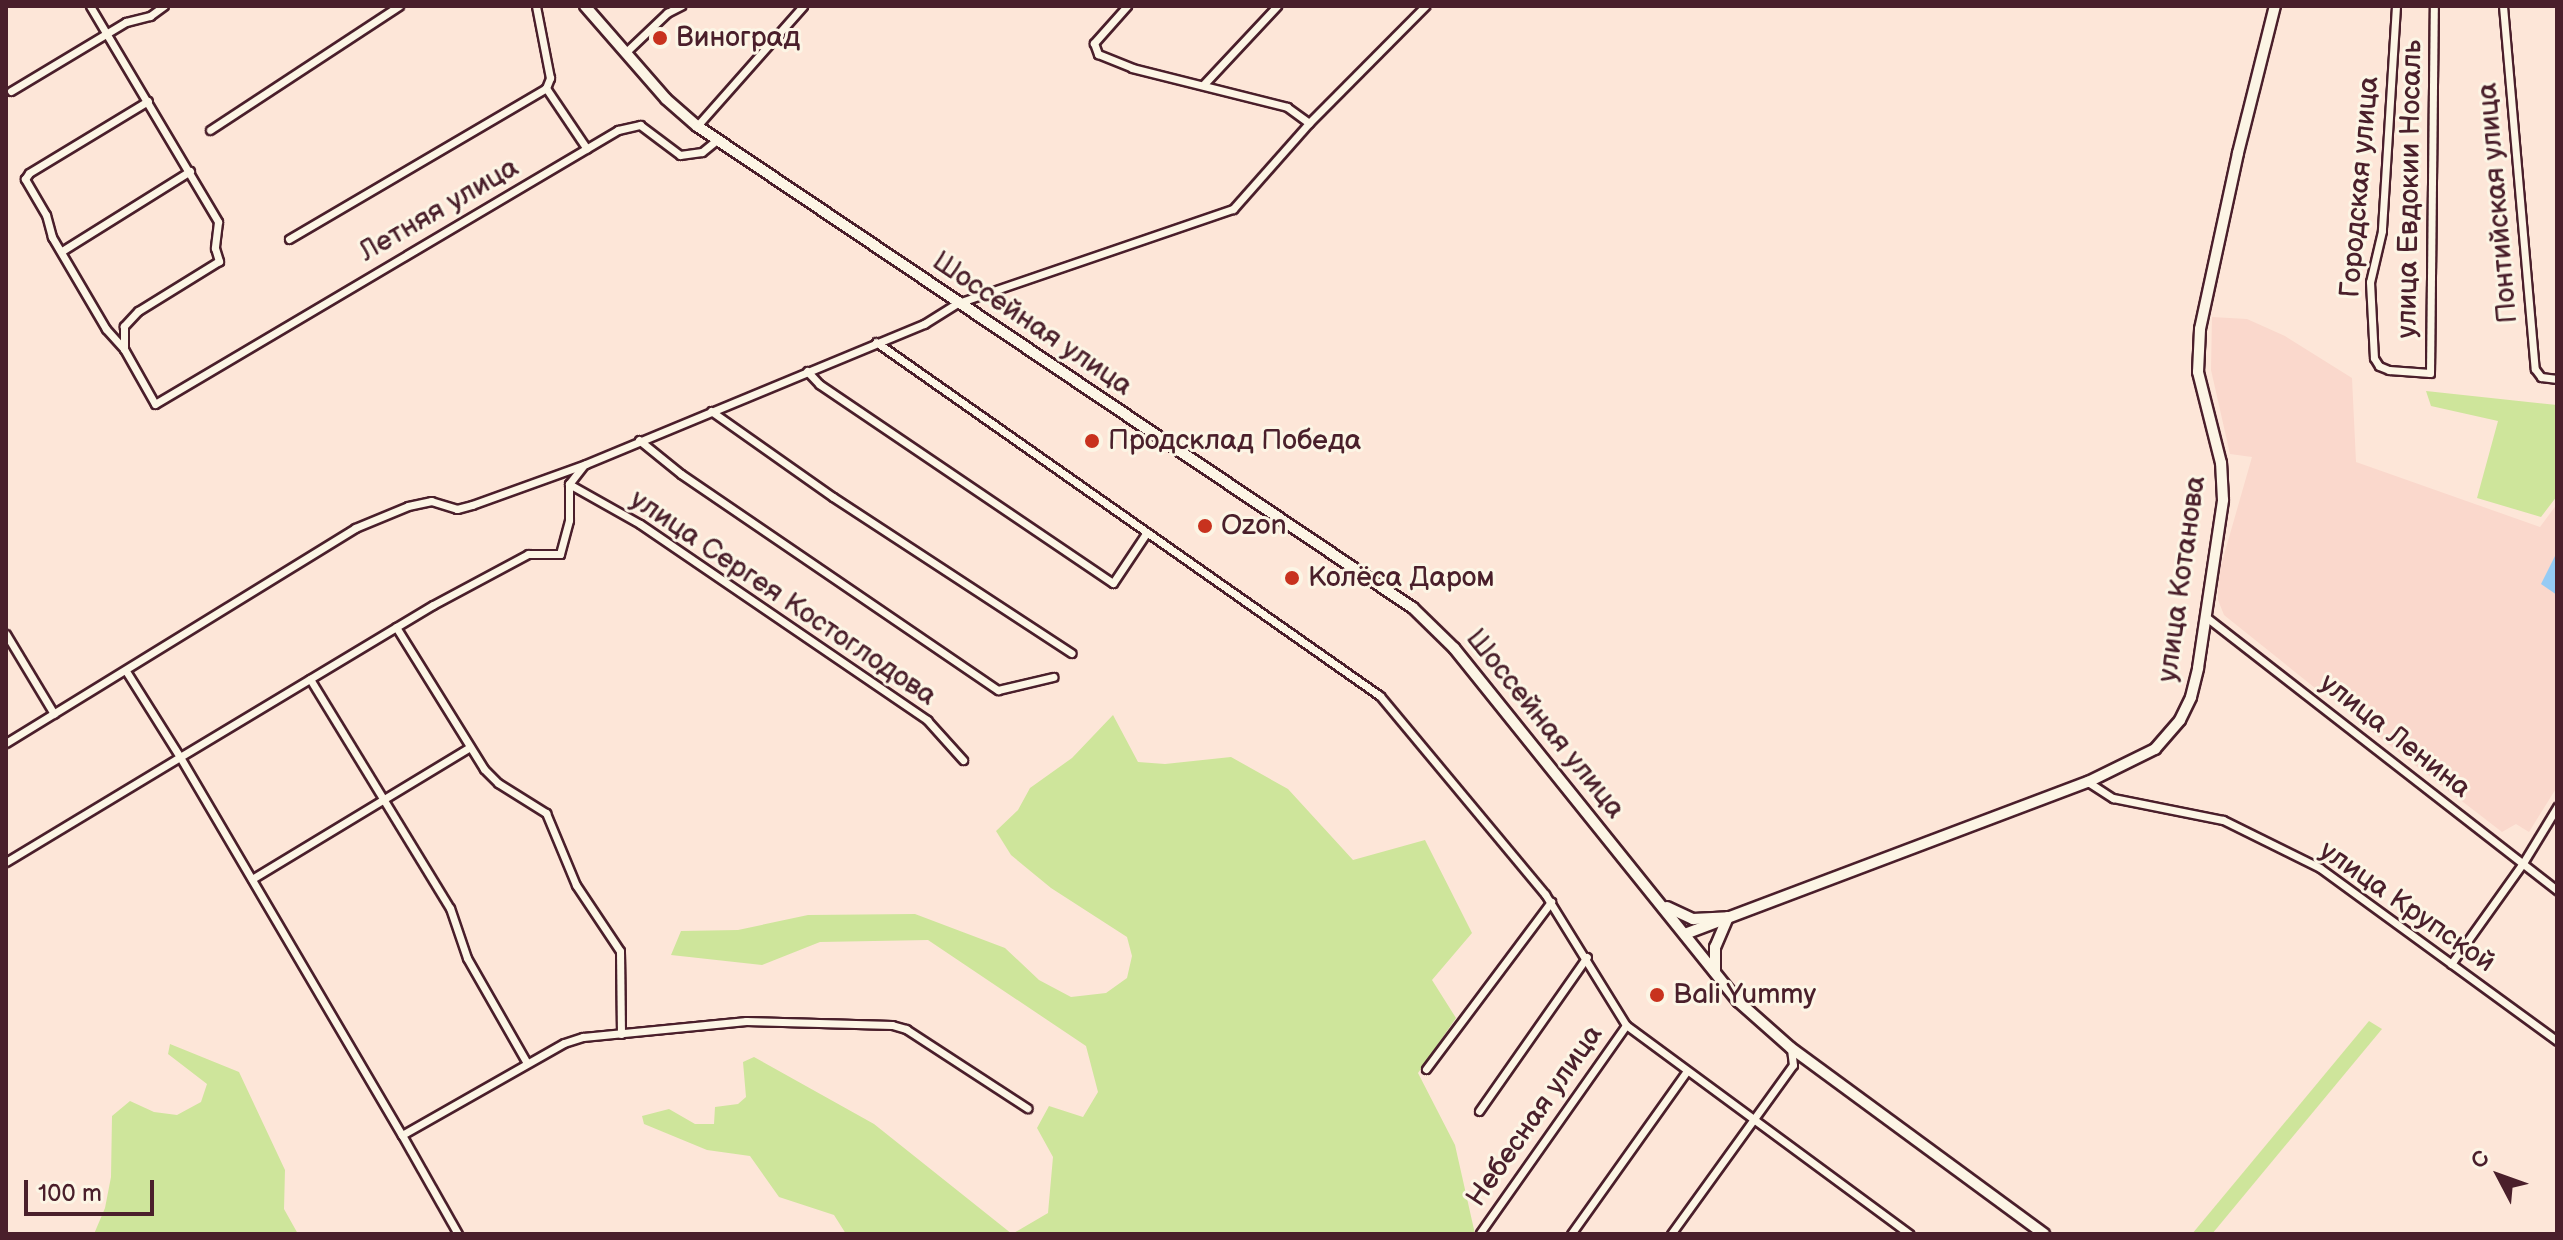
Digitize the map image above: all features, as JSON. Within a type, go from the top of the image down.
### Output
[{"type":"street","points":[[90,6],[215,214],[219,261],[138,311],[124,326],[124,349]]},
{"type":"street","points":[[11,91],[126,22],[150,16],[164,6]]},
{"type":"street","points":[[210,130],[399,6]]},
{"type":"street","points":[[289,239],[546,88],[550,78],[536,6]]},
{"type":"street","name":"Шоссейная улица","points":[[585,6],[666,99],[697,126],[1413,608],[1454,648],[1739,1002],[1791,1048],[2044,1234]]},
{"type":"street","points":[[626,52],[667,13],[681,6]]},
{"type":"street","points":[[697,126],[803,6]]},
{"type":"street","points":[[1127,6],[1098,37],[1093,49],[1132,68],[1287,107],[1309,123]]},
{"type":"street","points":[[1204,84],[1277,6]]},
{"type":"street","points":[[6,743],[355,528],[408,506],[431,501],[457,509],[472,505],[586,464],[924,324],[958,303],[1233,209],[1309,123],[1425,6]]},
{"type":"street","name":"улица Котанова","points":[[1685,934],[2088,782],[2155,749],[2180,720],[2191,697],[2206,617],[2224,480],[2198,372],[2200,329],[2238,153],[2275,6]]},
{"type":"street","name":"Городская улица","points":[[2396,6],[2382,231],[2370,282],[2374,358],[2379,366],[2389,370],[2430,373]]},
{"type":"street","name":"улица Евдокии Носаль","points":[[2430,373],[2434,6]]},
{"type":"street","name":"Понтийская улица","points":[[2503,6],[2535,369],[2541,377],[2557,379]]},
{"type":"street","points":[[546,88],[587,149]]},
{"type":"street","points":[[124,349],[106,329],[25,179],[29,173],[148,101]]},
{"type":"street","name":"Летняя улица","points":[[124,349],[155,404],[618,130],[640,125],[680,155],[702,152],[717,140]]},
{"type":"street","points":[[62,251],[190,171]]},
{"type":"street","points":[[876,342],[1380,696],[1551,902],[1626,1025],[1909,1234]]},
{"type":"street","points":[[807,371],[819,384],[1113,583],[1147,532]]},
{"type":"street","points":[[711,411],[833,497],[1071,653]]},
{"type":"street","points":[[639,440],[681,474],[998,690],[1053,677]]},
{"type":"street","points":[[6,862],[396,627],[528,554],[560,554],[569,520],[569,484],[586,464]]},
{"type":"street","name":"улица Сергея Костоглодова","points":[[569,484],[640,524],[927,720],[963,760]]},
{"type":"street","name":"улица Ленина","points":[[2206,617],[2557,890]]},
{"type":"street","points":[[396,627],[468,748],[498,783],[546,813],[576,885],[620,951],[621,1034]]},
{"type":"street","points":[[6,634],[54,714]]},
{"type":"street","points":[[126,671],[252,879],[458,1234]]},
{"type":"street","points":[[310,679],[450,908],[467,958],[527,1063]]},
{"type":"street","points":[[252,879],[468,748]]},
{"type":"street","name":"улица Крупской","points":[[2088,782],[2113,798],[2210,816],[2263,838],[2337,879],[2557,1041]]},
{"type":"street","points":[[2451,964],[2523,863],[2557,807]]},
{"type":"street","points":[[1426,1069],[1551,902]]},
{"type":"street","points":[[1660,903],[1693,919],[1728,917],[1715,947],[1715,972]]},
{"type":"street","points":[[1479,1111],[1587,957]]},
{"type":"street","points":[[402,1135],[564,1043],[621,1034],[767,1020],[892,1025],[906,1029],[1027,1108]]},
{"type":"street","name":"Небесная улица","points":[[1480,1233],[1626,1025]]},
{"type":"street","points":[[1671,1234],[1793,1065],[1791,1048]]},
{"type":"street","points":[[1571,1234],[1687,1071]]},
{"type":"shaded area","points":[[2212,317],[2247,319],[2285,336],[2352,378],[2356,462],[2540,527],[2557,504],[2557,787],[2529,832],[2516,824],[2502,832],[2358,721],[2359,708],[2330,685],[2315,688],[2224,615],[2218,600],[2218,576],[2252,457],[2230,454],[2211,370]]},
{"type":"green space","points":[[2426,391],[2557,405],[2557,496],[2541,517],[2477,498],[2498,421],[2431,406]]},
{"type":"green space","points":[[1113,715],[1138,762],[1165,764],[1231,757],[1288,789],[1353,860],[1425,840],[1472,933],[1432,980],[1456,1018],[1418,1073],[1455,1145],[1475,1234],[1012,1234],[1048,1213],[1053,1157],[1037,1128],[1049,1106],[1083,1117],[1098,1092],[1086,1046],[928,940],[820,942],[762,965],[671,955],[681,931],[738,930],[808,915],[915,914],[1005,948],[1039,980],[1071,997],[1106,993],[1127,978],[1132,956],[1127,937],[1051,888],[1011,855],[996,831],[1018,810],[1030,788],[1072,758]]},
{"type":"green space","points":[[2369,1021],[2382,1029],[2212,1234],[2192,1234]]},
{"type":"green space","points":[[170,1044],[239,1072],[285,1170],[284,1209],[298,1234],[94,1234],[105,1208],[111,1177],[112,1116],[130,1101],[154,1112],[177,1115],[201,1102],[207,1084],[168,1054]]},
{"type":"green space","points":[[754,1057],[874,1124],[1012,1234],[846,1234],[834,1215],[779,1197],[750,1156],[707,1150],[644,1124],[642,1116],[669,1109],[695,1124],[714,1124],[715,1107],[738,1104],[746,1097],[743,1062]]},
{"type":"water","points":[[2557,552],[2557,595],[2541,584]]},
{"type":"place","name":"Виноград","points":[[660,38]]},
{"type":"place","name":"Продсклад Победа","points":[[1092,441]]},
{"type":"place","name":"Ozon","points":[[1205,526]]},
{"type":"place","name":"Колёса Даром","points":[[1292,578]]},
{"type":"place","name":"Bali Yummy","points":[[1657,995]]}]
